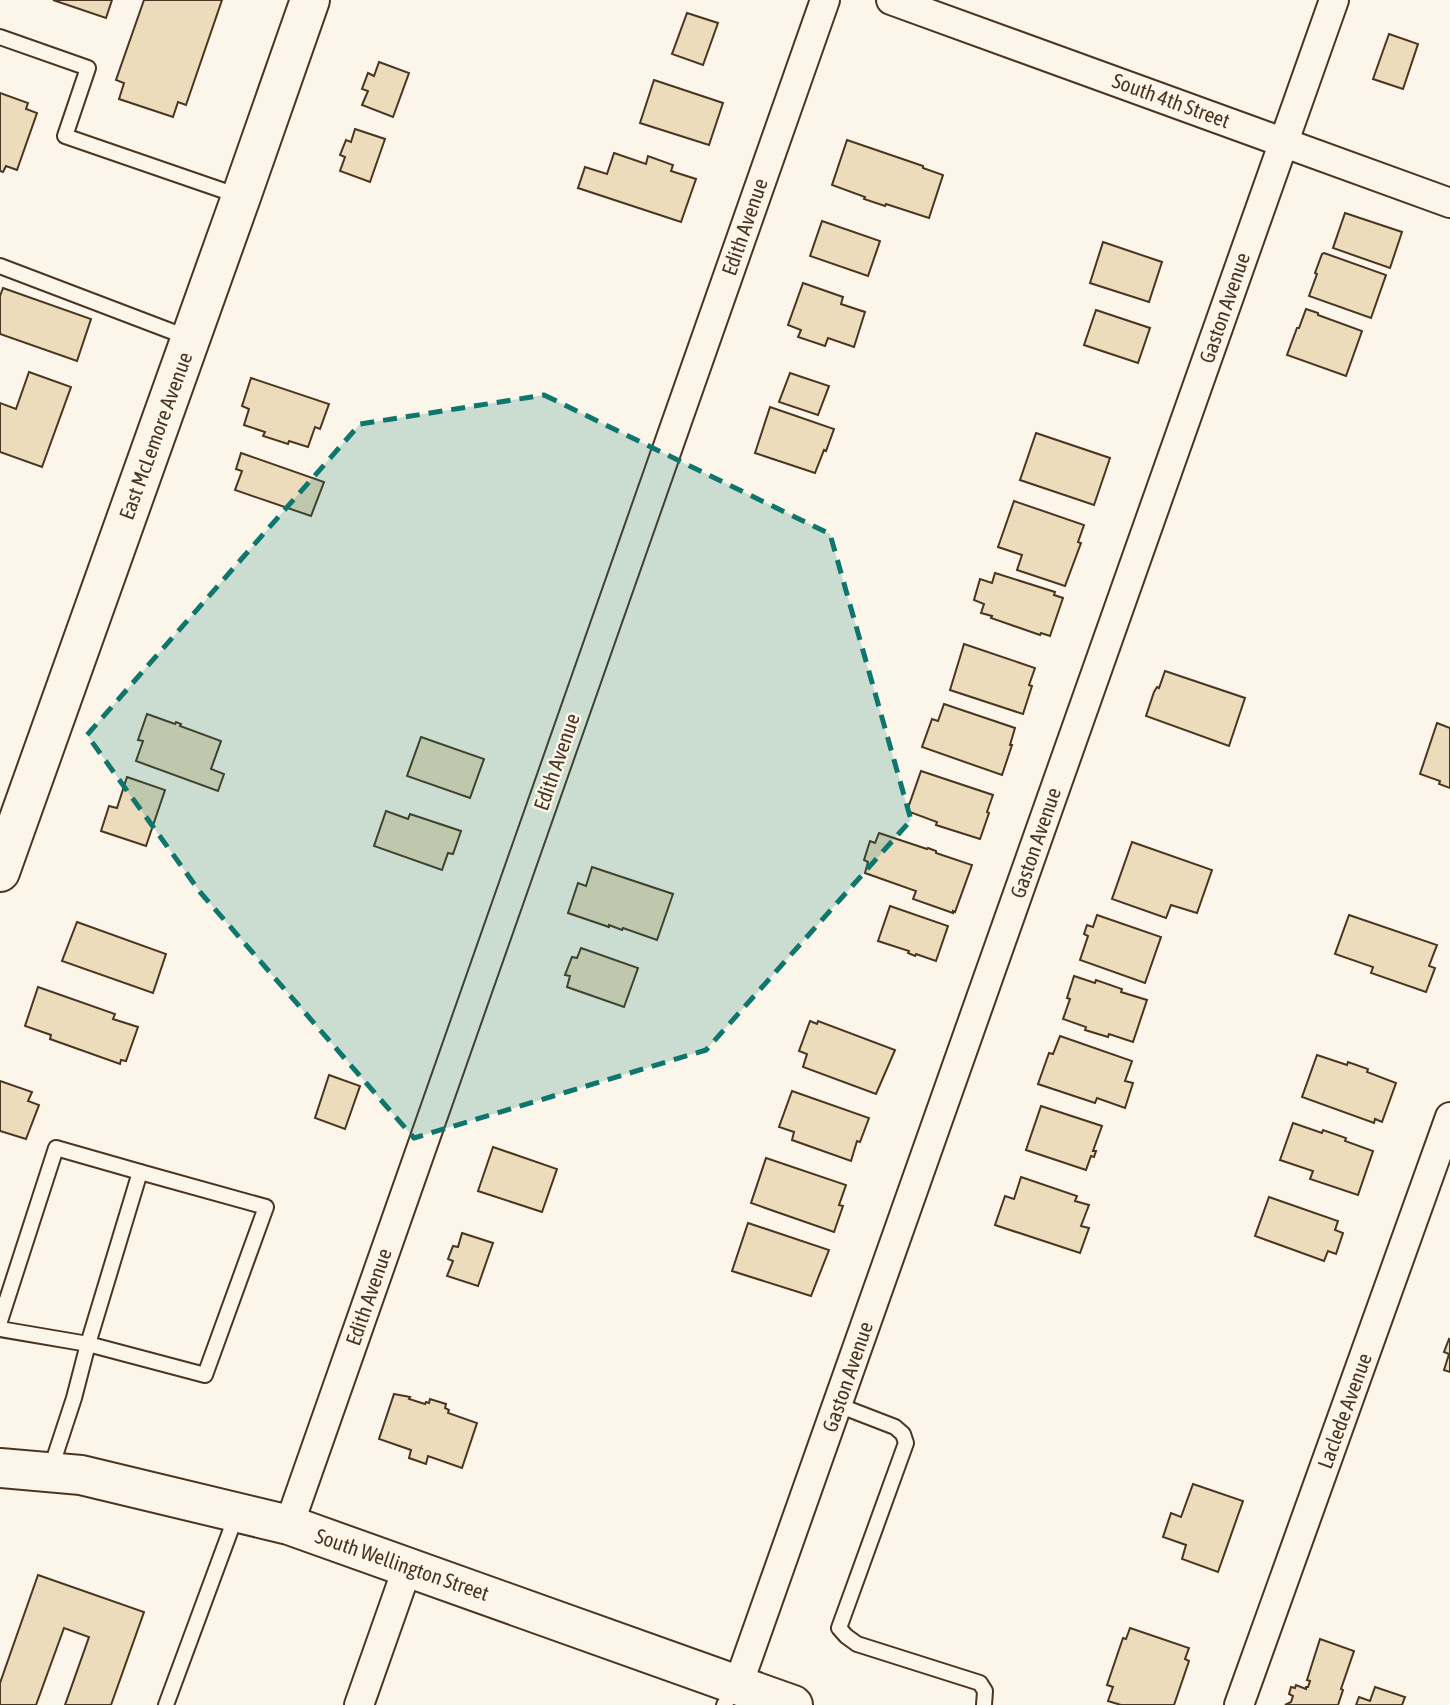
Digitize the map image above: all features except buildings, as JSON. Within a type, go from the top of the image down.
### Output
[{"type":"main road","name":"East McLemore Avenue","points":[[0,872],[310,0]]},
{"type":"main road","name":"South Wellington Street","points":[[0,1468],[81,1475],[289,1525],[408,1566],[731,1695],[793,1705]]},
{"type":"street","name":"Edith Avenue","points":[[289,1525],[825,0]]},
{"type":"street","name":"South 4th Street","points":[[891,0],[1450,203]]},
{"type":"street","name":"Gaston Avenue","points":[[731,1695],[838,1405],[1334,0]]},
{"type":"street","name":"Laclede Avenue","points":[[1240,1705],[1450,1117]]},
{"type":"street","points":[[359,1705],[408,1566]]},
{"type":"lane","points":[[0,37],[88,68],[65,136],[241,197]]},
{"type":"lane","points":[[0,266],[190,339]]},
{"type":"lane","points":[[0,1321],[56,1148],[266,1207],[205,1375],[88,1344],[0,1329]]},
{"type":"lane","points":[[49,1472],[74,1398],[140,1172]]},
{"type":"lane","points":[[838,1405],[895,1427],[903,1434],[906,1443],[839,1628],[858,1644],[980,1683],[985,1691],[984,1705]]},
{"type":"lane","points":[[166,1705],[237,1512]]},
{"type":"highlighted area","points":[[544,395],[830,534],[911,820],[706,1050],[414,1138],[200,892],[87,735],[360,424]]}]
